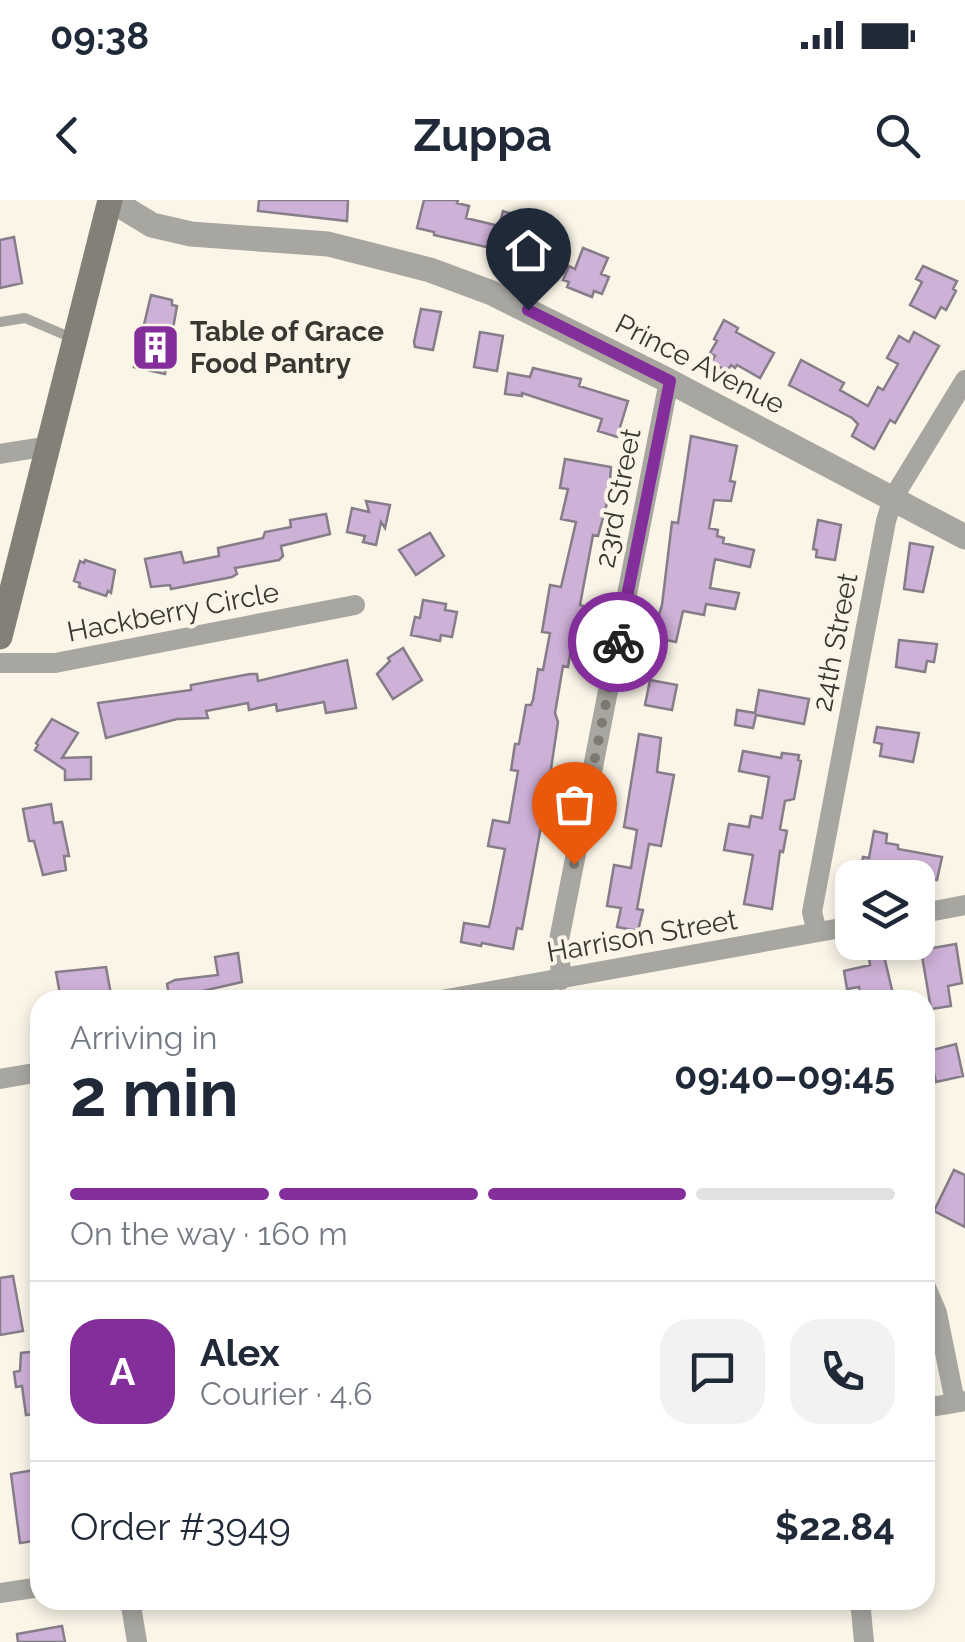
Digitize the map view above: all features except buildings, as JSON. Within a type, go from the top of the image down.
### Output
[{"type":"main road","points":[[0,637],[111,200]]},
{"type":"street","name":"Prince Avenue","points":[[111,200],[152,224],[191,234],[328,244],[430,270],[492,292],[965,537]]},
{"type":"street","name":"24th Street","points":[[817,932],[812,912],[886,521],[893,498],[965,380]]},
{"type":"street","name":"23rd Street","points":[[561,980],[559,940],[670,381]]},
{"type":"street","points":[[0,454],[50,446]]},
{"type":"street","name":"Hackberry Circle","points":[[0,663],[55,663],[355,605]]},
{"type":"street","points":[[935,911],[965,905]]},
{"type":"street","name":"Harrison Street","points":[[501,990],[835,929]]},
{"type":"street","points":[[0,1079],[30,1074]]},
{"type":"street","points":[[935,1308],[960,1401],[935,1406]]},
{"type":"street","points":[[0,1593],[30,1588]]},
{"type":"street","points":[[132,1610],[137,1642]]},
{"type":"street","points":[[861,1610],[864,1642]]},
{"type":"lane","points":[[0,322],[26,318],[77,340]]},
{"type":"way so far","points":[[574,864],[618,642]]},
{"type":"place","name":"Table of Grace Food Pantry","points":[[155,347]]},
{"type":"route","points":[[528,310],[670,381],[618,642]]}]
